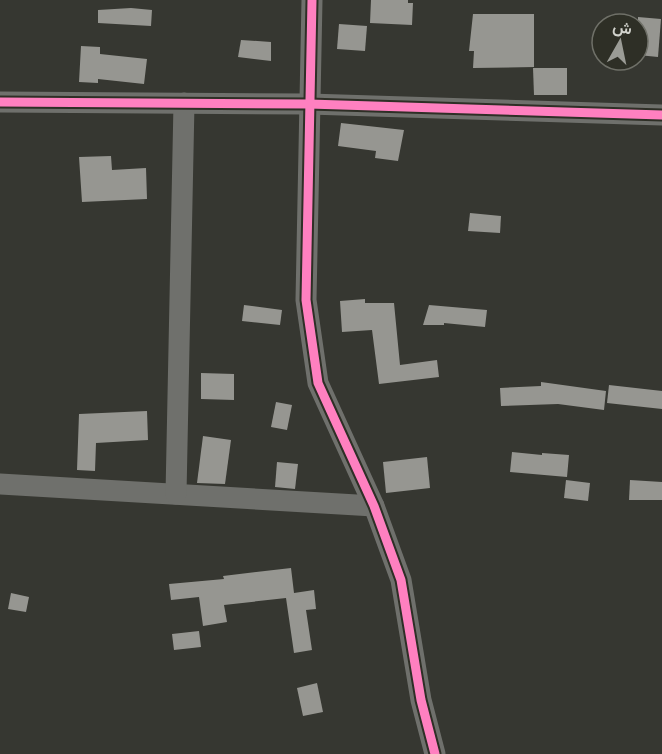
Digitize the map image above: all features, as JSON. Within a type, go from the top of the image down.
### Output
[{"type":"street","points":[[312,0],[306,300],[318,383],[374,506],[401,580],[421,700],[435,754]]},
{"type":"street","points":[[0,102],[309,104],[662,115]]},
{"type":"street","points":[[176,494],[184,103]]},
{"type":"street","points":[[0,484],[374,506]]},
{"type":"building","points":[[371,0],[408,0],[408,3],[413,3],[412,25],[370,23]]},
{"type":"building","points":[[131,8],[152,10],[151,26],[98,23],[98,10]]},
{"type":"building","points":[[473,14],[534,14],[534,67],[473,68],[474,51],[469,51]]},
{"type":"building","points":[[650,18],[661,19],[658,57],[650,56]]},
{"type":"building","points":[[339,24],[367,26],[365,51],[337,49]]},
{"type":"building","points":[[241,40],[271,42],[271,61],[238,57]]},
{"type":"building","points":[[81,46],[100,47],[100,54],[147,59],[144,84],[98,79],[98,83],[79,82]]},
{"type":"building","points":[[533,68],[567,68],[567,95],[534,95]]},
{"type":"building","points":[[341,123],[404,130],[398,161],[375,158],[376,151],[338,146]]},
{"type":"building","points":[[111,156],[112,170],[146,168],[147,199],[82,202],[79,157]]},
{"type":"building","points":[[470,213],[501,216],[500,233],[468,231]]},
{"type":"building","points":[[365,299],[365,303],[394,303],[400,365],[437,360],[439,377],[379,384],[372,330],[342,332],[340,301]]},
{"type":"building","points":[[244,305],[282,310],[280,325],[242,321]]},
{"type":"building","points":[[429,305],[487,310],[485,327],[444,323],[444,325],[423,325]]},
{"type":"building","points":[[201,373],[234,374],[234,400],[201,399]]},
{"type":"building","points":[[541,382],[606,391],[604,410],[558,404],[501,406],[500,388],[541,386]]},
{"type":"building","points":[[609,385],[662,391],[662,409],[607,403]]},
{"type":"building","points":[[276,402],[292,405],[287,430],[271,427]]},
{"type":"building","points":[[147,411],[148,440],[96,443],[95,471],[77,470],[79,414]]},
{"type":"building","points":[[203,436],[231,440],[225,484],[197,483]]},
{"type":"building","points":[[512,452],[569,455],[567,477],[510,472]]},
{"type":"building","points":[[427,457],[430,488],[386,493],[383,462]]},
{"type":"building","points":[[277,462],[298,464],[295,489],[275,487]]},
{"type":"building","points":[[566,480],[590,483],[588,501],[564,498]]},
{"type":"building","points":[[630,480],[662,482],[662,500],[629,500]]},
{"type":"building","points":[[291,568],[294,593],[314,590],[316,609],[306,610],[312,650],[294,653],[286,598],[224,605],[227,622],[203,626],[199,597],[171,600],[169,584],[224,579],[223,576]]},
{"type":"building","points":[[11,593],[29,597],[26,612],[8,609]]},
{"type":"building","points":[[199,631],[201,647],[174,650],[172,634]]},
{"type":"building","points":[[317,683],[323,712],[303,716],[297,688]]},
{"type":"cycle path","points":[[312,0],[306,300],[318,383],[374,506],[401,580],[421,700],[435,754]]},
{"type":"cycle path","points":[[0,102],[309,104],[662,115]]}]
